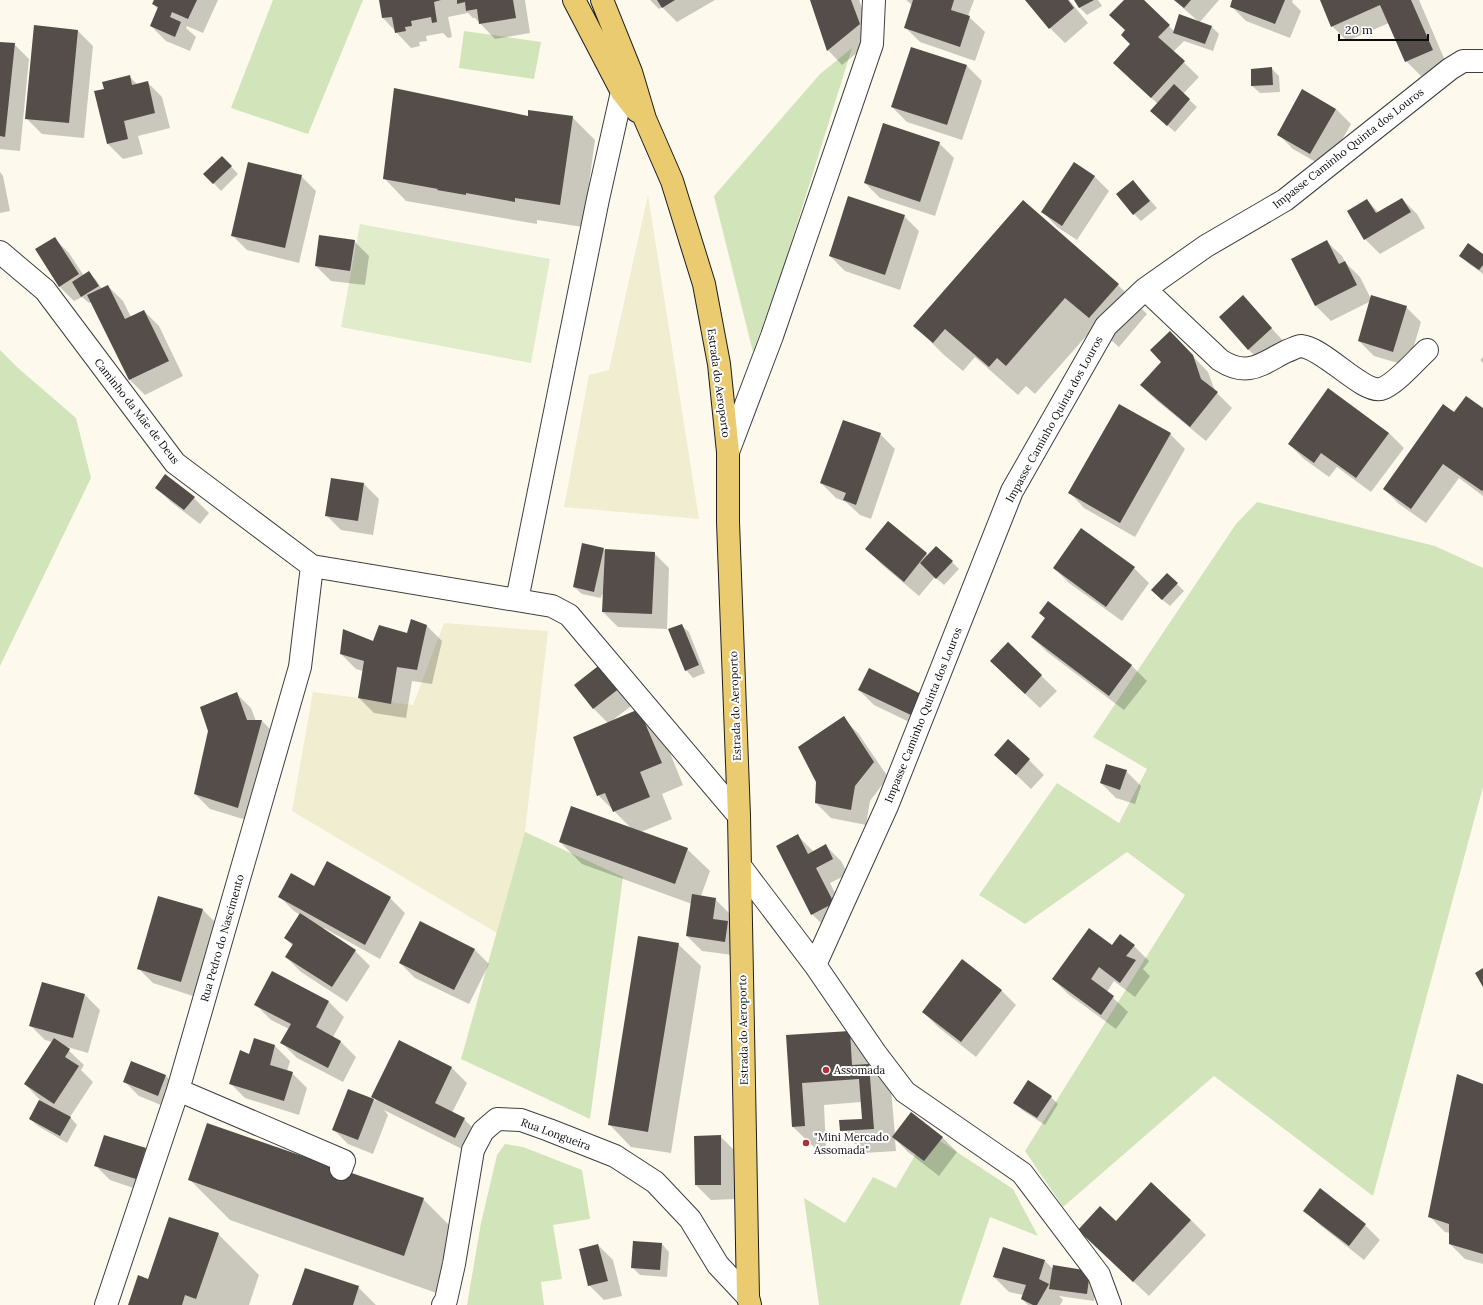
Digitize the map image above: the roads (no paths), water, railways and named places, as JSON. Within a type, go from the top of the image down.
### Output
[{"type":"main road","name":"Estrada do Aeroporto","points":[[574,0],[622,92],[644,119]]},
{"type":"main road","name":"Estrada do Aeroporto","points":[[602,0],[631,72],[644,119],[672,181],[704,284],[719,364],[728,452],[728,522],[739,816],[749,1301]]},
{"type":"street","points":[[728,452],[772,336],[872,44],[874,0]]},
{"type":"street","name":"Impasse Caminho Quinta dos Louros","points":[[815,965],[887,806],[1012,491],[1106,326],[1145,289],[1206,246],[1285,200],[1450,69],[1463,61],[1483,61]]},
{"type":"street","points":[[518,600],[598,200],[622,92]]},
{"type":"street","name":"Caminho da Mãe de Deus","points":[[0,252],[45,290],[175,463],[312,566]]},
{"type":"street","points":[[1145,289],[1220,360],[1229,366],[1240,369],[1253,369],[1301,346],[1314,351],[1368,387],[1379,389],[1390,385],[1427,350]]},
{"type":"street","points":[[312,566],[552,606],[569,615],[739,816]]},
{"type":"street","name":"Rua Pedro do Nascimento","points":[[106,1305],[178,1090],[300,667],[312,566]]},
{"type":"street","points":[[740,866],[815,965],[876,1054],[905,1092],[1022,1173],[1099,1275],[1110,1305]]},
{"type":"street","points":[[178,1090],[344,1161],[341,1169]]},
{"type":"street","name":"Rua Longueira","points":[[443,1305],[446,1300],[454,1264],[473,1150],[483,1131],[497,1119],[521,1120],[615,1156],[655,1182],[690,1219],[718,1265],[749,1301]]},
{"type":"place","name":"Assomada","points":[[826,1070]]},
{"type":"place","name":"\"Mini Mercado Assomada\"","points":[[806,1143]]}]
